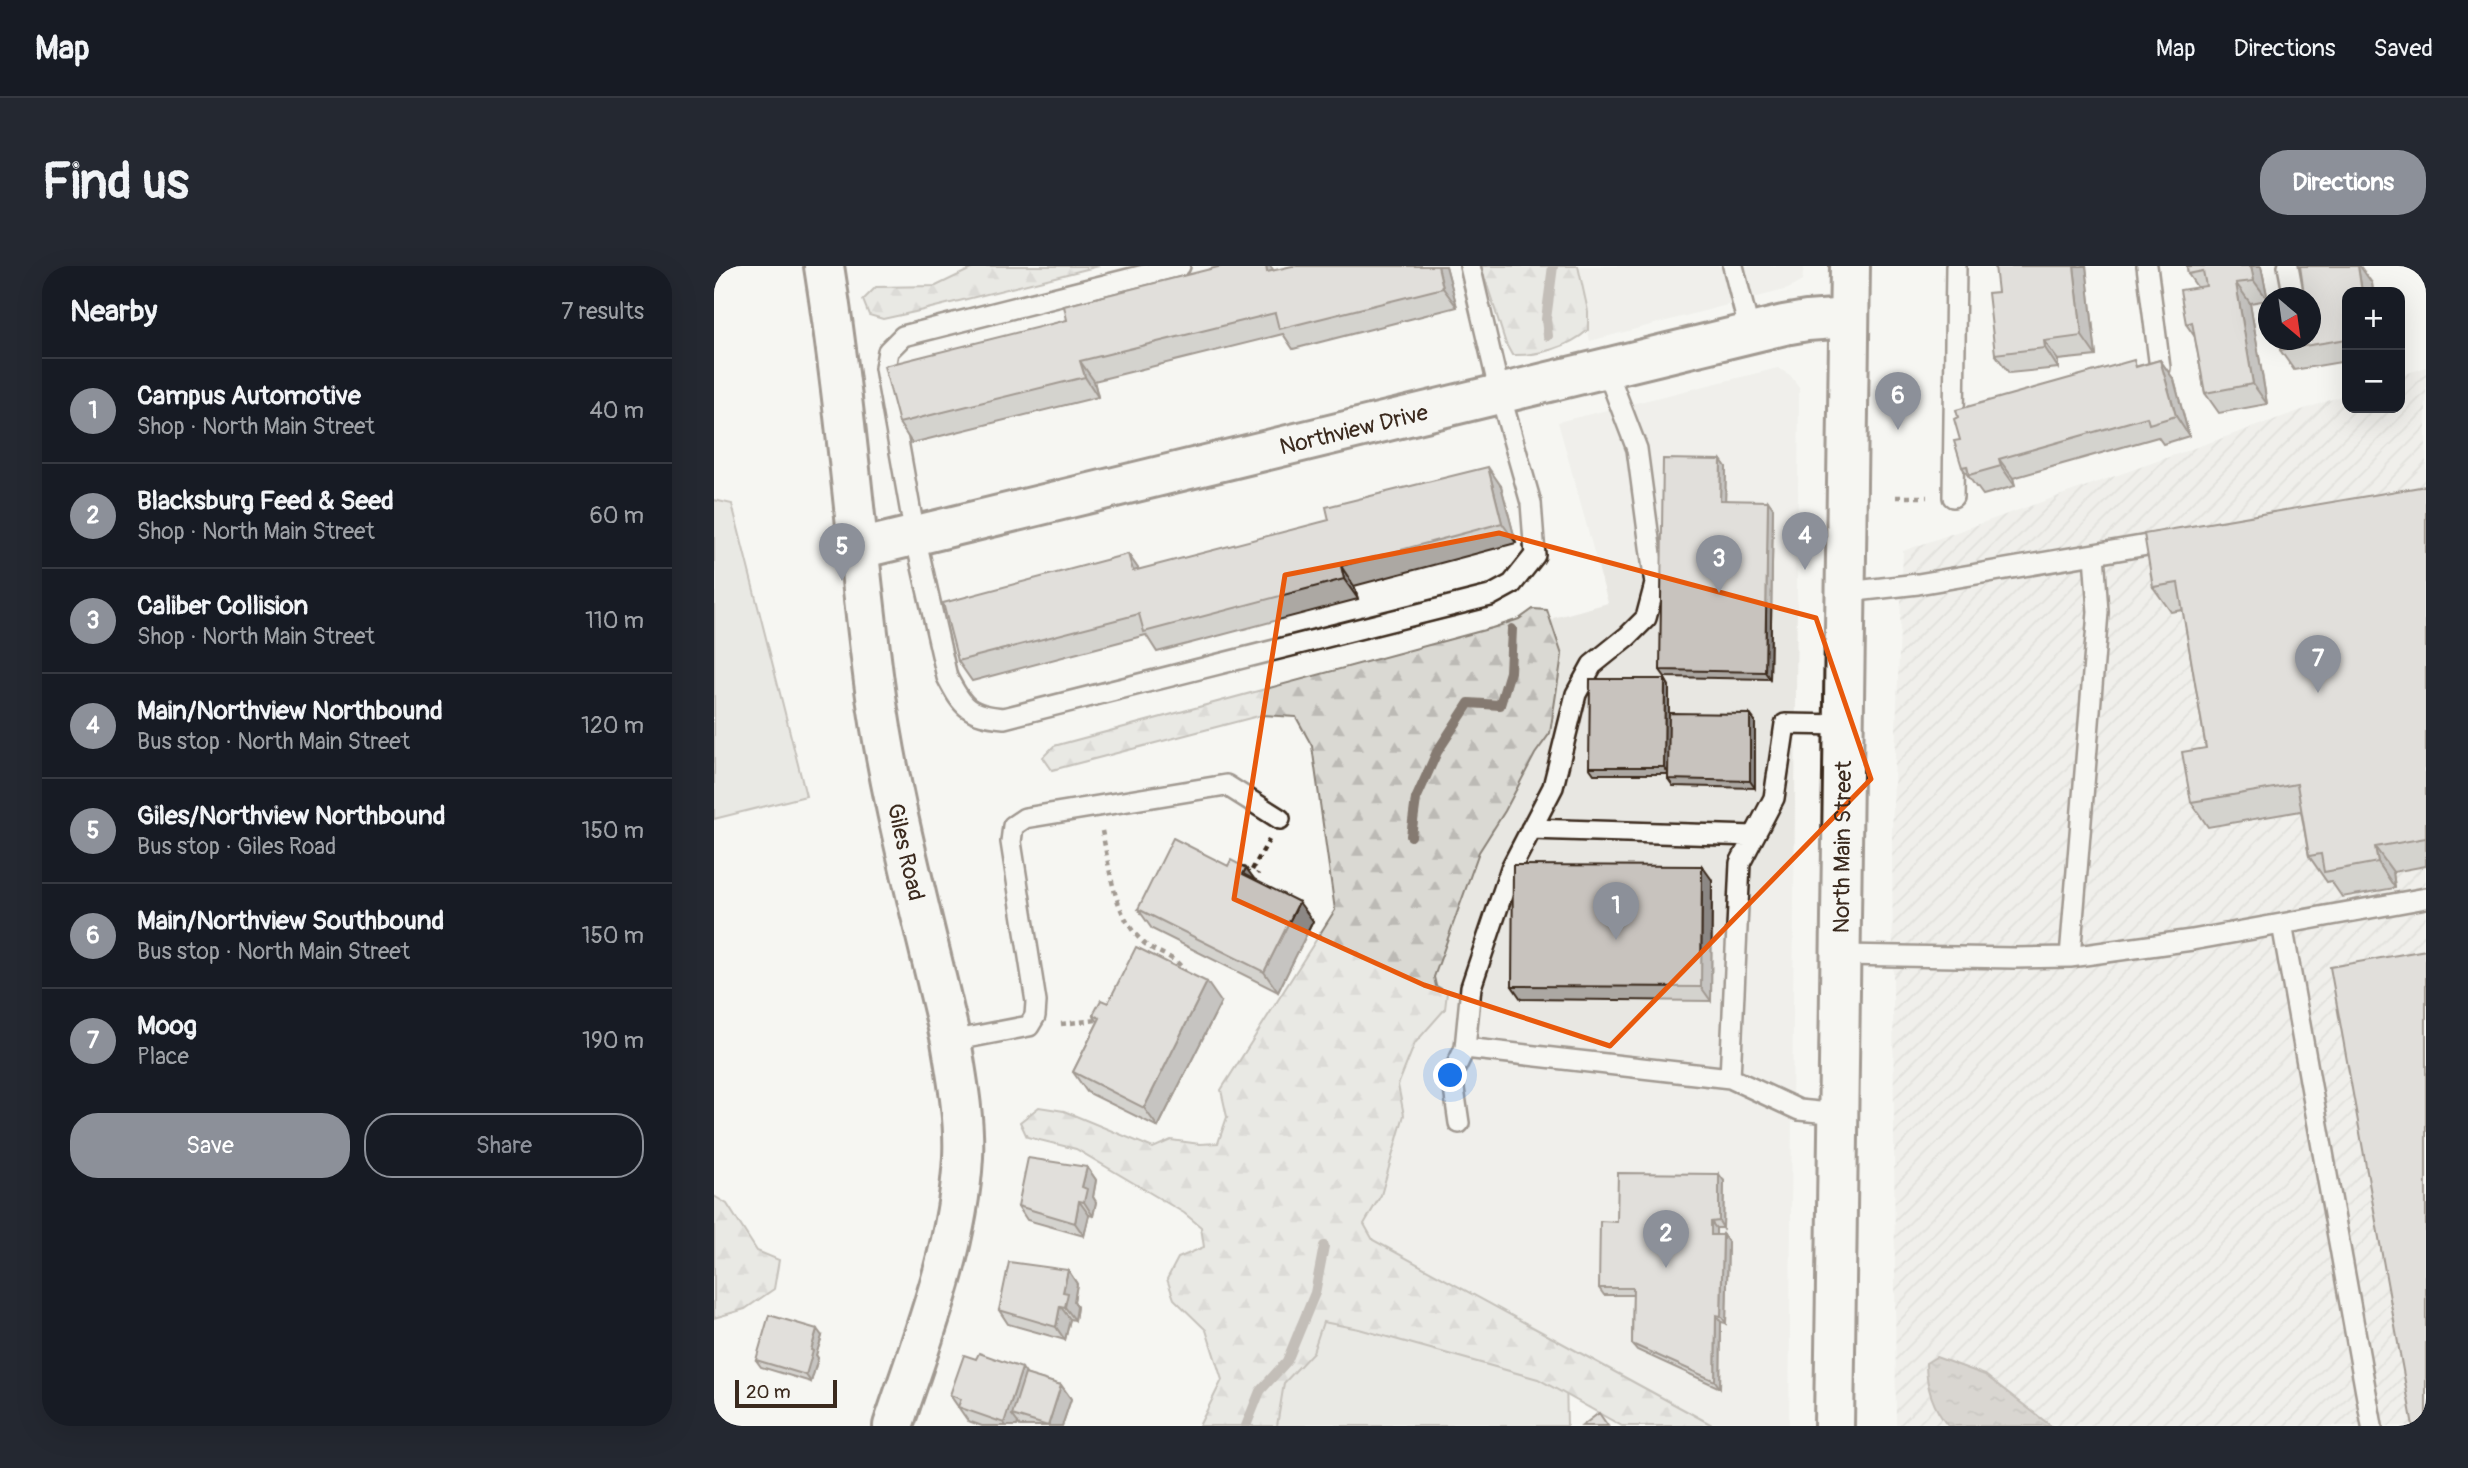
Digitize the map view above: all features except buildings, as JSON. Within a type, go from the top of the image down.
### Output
[{"type":"street","name":"Giles Road","points":[[824,266],[835,335],[874,684],[890,772],[951,1041],[958,1079],[963,1156],[953,1233],[936,1295],[893,1426]]},
{"type":"street","name":"North Main Street","points":[[1834,1426],[1850,266]]},
{"type":"street","name":"Northview Drive","points":[[859,550],[1750,333],[1808,321],[1849,318]]},
{"type":"lane","points":[[1180,266],[903,336],[888,351],[886,368],[915,536],[947,677],[957,697],[977,716],[1004,718],[1490,596],[1513,584],[1535,555],[1531,503],[1500,394],[1470,266]]},
{"type":"lane","points":[[1733,266],[1750,333]]},
{"type":"lane","points":[[1953,498],[1956,266]]},
{"type":"lane","points":[[2147,266],[2160,368]]},
{"type":"lane","points":[[2288,266],[2292,287]]},
{"type":"lane","points":[[1460,1123],[1451,1075],[1465,1048],[1471,987],[1511,868],[1553,787],[1576,694],[1592,665],[1629,636],[1646,618],[1655,584],[1637,449],[1606,368]]},
{"type":"lane","points":[[1847,592],[1919,584],[2183,539]]},
{"type":"lane","points":[[2070,957],[2098,612],[2094,554]]},
{"type":"lane","points":[[1730,1078],[1741,863],[1774,798],[1785,724],[1845,725]]},
{"type":"lane","points":[[951,1041],[1029,1026],[1035,1016],[1036,1002],[1010,842],[1013,826],[1025,818],[1227,785],[1280,819]]},
{"type":"lane","points":[[1531,829],[1754,836]]},
{"type":"lane","points":[[1840,955],[2070,957],[2192,940],[2426,898]]},
{"type":"lane","points":[[2282,924],[2372,1426]]},
{"type":"lane","points":[[1465,1048],[1730,1078],[1799,1110],[1839,1114]]},
{"type":"path","points":[[1108,859],[1120,907],[1129,926],[1145,944],[1180,962],[1186,973],[1185,984]]},
{"type":"path","points":[[1253,883],[1258,873]]},
{"type":"path","points":[[1097,1020],[1111,1027]]},
{"type":"highlighted area","points":[[1499,533],[1816,618],[1871,779],[1610,1046],[1424,985],[1234,899],[1285,575]]},
{"type":"shaded area","points":[[1574,266],[1804,266],[1802,281],[1788,289],[1590,341]]},
{"type":"shaded area","points":[[2426,367],[2426,1426],[1896,1426],[1892,833],[1903,551],[2342,396],[2342,413],[2405,413],[2405,374]]},
{"type":"shaded area","points":[[1778,368],[1790,375],[1799,387],[1789,1426],[1665,1426],[1297,1223],[1553,618],[1608,603],[1558,422]]},
{"type":"green space","points":[[977,266],[1099,266],[883,319],[869,315],[863,300],[876,287],[936,286]]},
{"type":"green space","points":[[1481,266],[1578,266],[1588,311],[1588,330],[1553,349],[1512,355]]},
{"type":"green space","points":[[714,500],[732,504],[806,796],[714,819]]},
{"type":"green space","points":[[1533,609],[1547,610],[1562,655],[1550,733],[1535,754],[1505,811],[1479,852],[1434,977],[1436,986],[1447,992],[1445,1009],[1415,1043],[1398,1085],[1404,1115],[1381,1195],[1364,1224],[1373,1240],[1714,1426],[1622,1426],[1538,1379],[1359,1329],[1323,1322],[1313,1352],[1284,1383],[1277,1426],[1199,1426],[1222,1380],[1206,1330],[1174,1299],[1167,1279],[1178,1258],[1204,1247],[1201,1227],[1184,1213],[1076,1149],[1027,1137],[1020,1122],[1039,1107],[1064,1111],[1153,1148],[1171,1140],[1200,1144],[1218,1143],[1227,1117],[1221,1090],[1335,910],[1312,746],[1296,717],[1262,715],[1052,770],[1043,757],[1054,746],[1492,628],[1519,619]]},
{"type":"green space","points":[[714,1196],[727,1204],[757,1251],[779,1260],[774,1289],[745,1309],[714,1318]]},
{"type":"green space","points":[[1297,1223],[1566,1377],[1567,1426],[1211,1426]]},
{"type":"water","points":[[1936,1357],[1985,1375],[2051,1426],[1948,1426],[1934,1404],[1927,1380],[1926,1363]]},
{"type":"waterway","points":[[1548,336],[1546,319],[1553,266]]},
{"type":"waterway","points":[[1411,836],[1416,799],[1437,752],[1469,703],[1500,705],[1510,672],[1512,629]]},
{"type":"waterway","points":[[1246,1426],[1260,1391],[1287,1361],[1315,1293],[1324,1246]]},
{"type":"place","name":"Main/Northview Southbound","points":[[1898,430]]},
{"type":"place","name":"Main/Northview Northbound","points":[[1805,570]]},
{"type":"place","name":"Giles/Northview Northbound","points":[[842,581]]},
{"type":"place","name":"Caliber Collision","points":[[1719,593]]},
{"type":"place","name":"Moog","points":[[2318,693]]},
{"type":"place","name":"Campus Automotive","points":[[1616,940]]},
{"type":"place","name":"Blacksburg Feed & Seed","points":[[1666,1268]]}]
